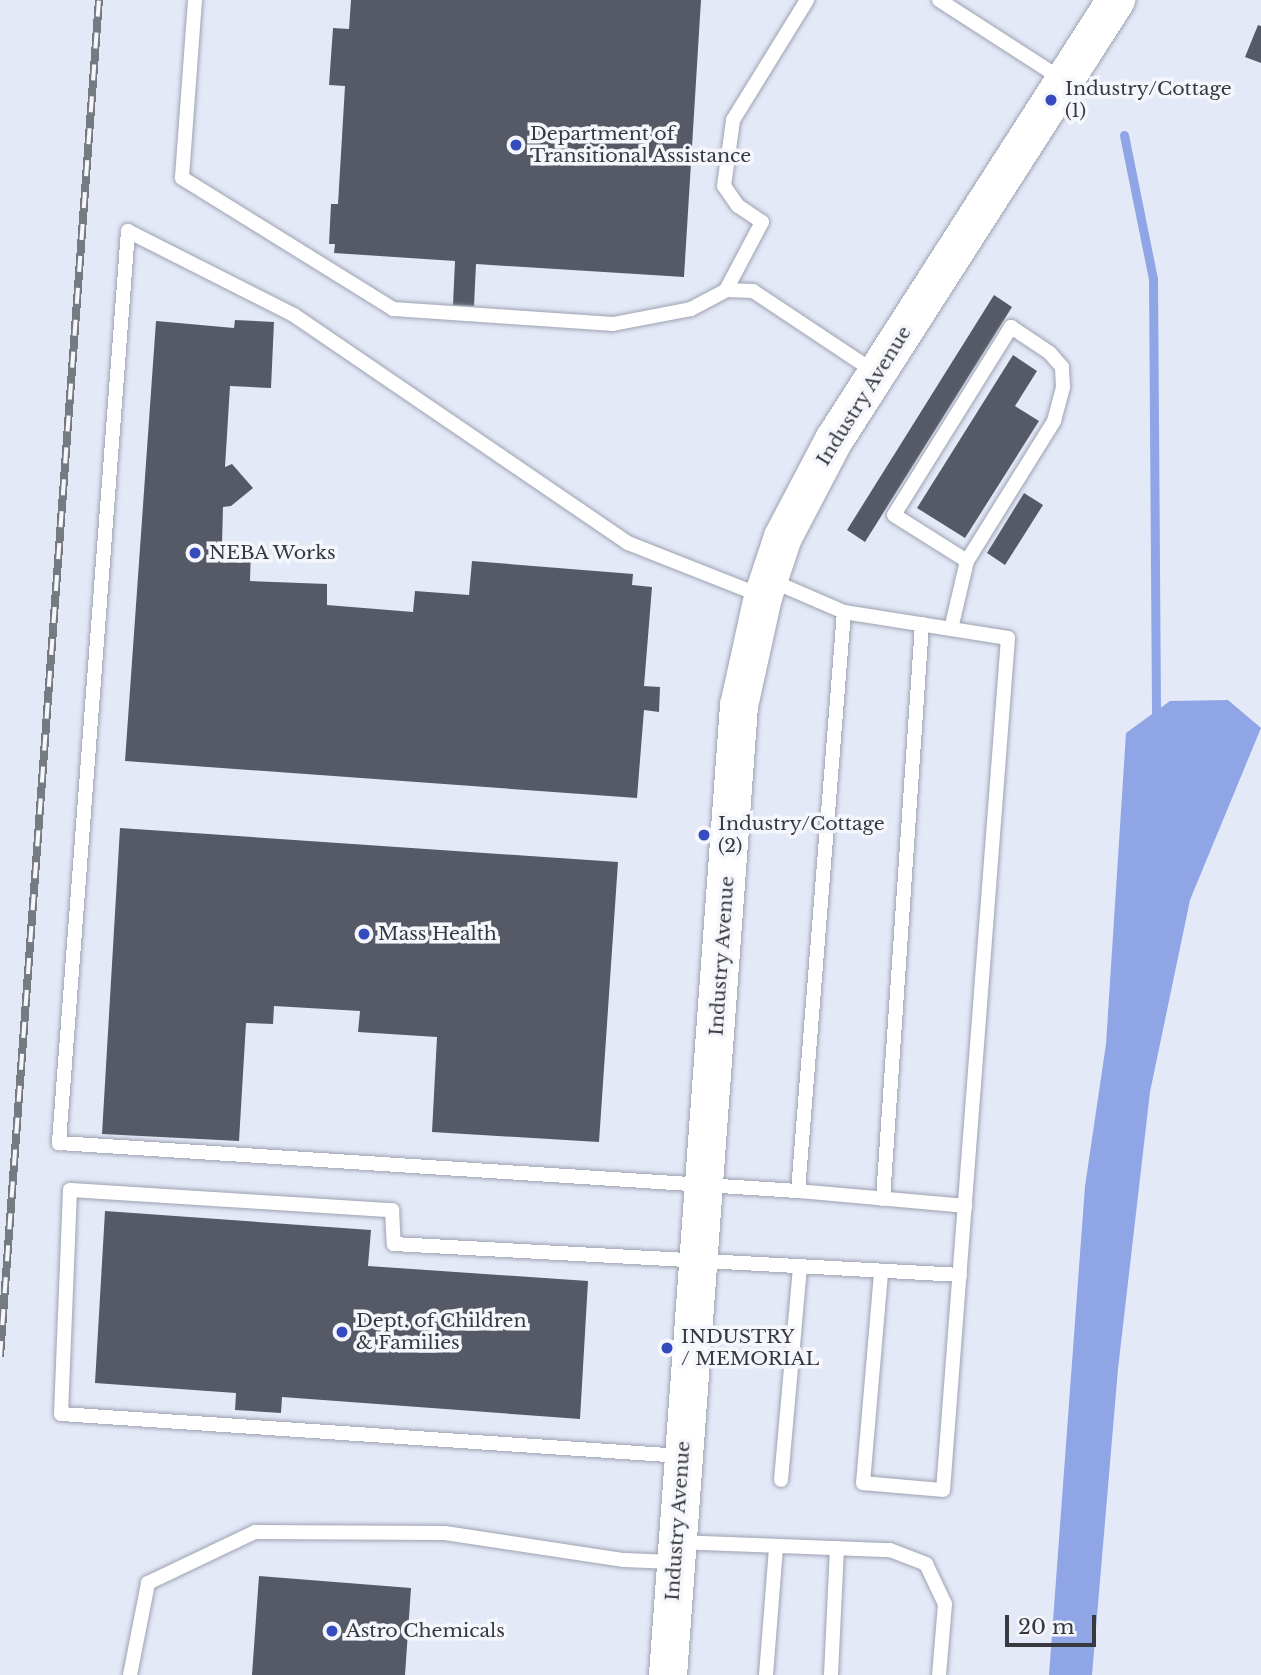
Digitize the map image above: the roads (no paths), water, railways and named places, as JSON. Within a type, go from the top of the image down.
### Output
[{"type":"street","name":"Industry Avenue","points":[[668,1675],[739,706],[765,588],[783,537],[834,440],[1116,0]]},
{"type":"lane","points":[[195,0],[182,178],[393,309],[613,324],[691,309],[726,290],[753,291],[877,373]]},
{"type":"lane","points":[[726,290],[762,222],[738,206],[724,186],[733,120],[807,0]]},
{"type":"lane","points":[[939,0],[1064,80]]},
{"type":"lane","points":[[881,1271],[863,1483],[943,1490],[960,1275],[1008,638],[844,612],[628,543],[294,315],[128,231],[59,1143],[798,1191],[965,1206]]},
{"type":"lane","points":[[951,629],[967,561],[1054,421],[1062,387],[1062,367],[1050,353],[1012,327],[894,515],[967,561]]},
{"type":"lane","points":[[798,1191],[844,612]]},
{"type":"lane","points":[[883,1199],[922,624]]},
{"type":"lane","points":[[682,1456],[61,1414],[71,1190],[392,1210],[394,1244],[960,1275]]},
{"type":"lane","points":[[781,1480],[800,1267]]},
{"type":"lane","points":[[130,1675],[148,1583],[255,1532],[446,1533],[624,1560],[675,1552],[776,1548],[890,1550],[926,1564],[945,1604],[939,1675]]},
{"type":"lane","points":[[766,1675],[776,1548]]},
{"type":"lane","points":[[831,1675],[837,1549]]},
{"type":"water","points":[[1228,700],[1261,728],[1190,900],[1150,1092],[1118,1369],[1092,1675],[1049,1675],[1085,1186],[1106,1044],[1126,733],[1170,701]]},
{"type":"waterway","points":[[1124,135],[1153,279],[1156,722]]},
{"type":"railway","points":[[0,1357],[99,0]]},
{"type":"place","name":"Industry/Cottage (1)","points":[[1051,100]]},
{"type":"place","name":"Department of Transitional Assistance","points":[[516,145]]},
{"type":"place","name":"NEBA Works","points":[[195,553]]},
{"type":"place","name":"Industry/Cottage (2)","points":[[704,835]]},
{"type":"place","name":"Mass Health","points":[[364,934]]},
{"type":"place","name":"Dept. of Children & Families","points":[[342,1332]]},
{"type":"place","name":"INDUSTRY / MEMORIAL","points":[[667,1348]]},
{"type":"place","name":"Astro Chemicals","points":[[332,1631]]}]
